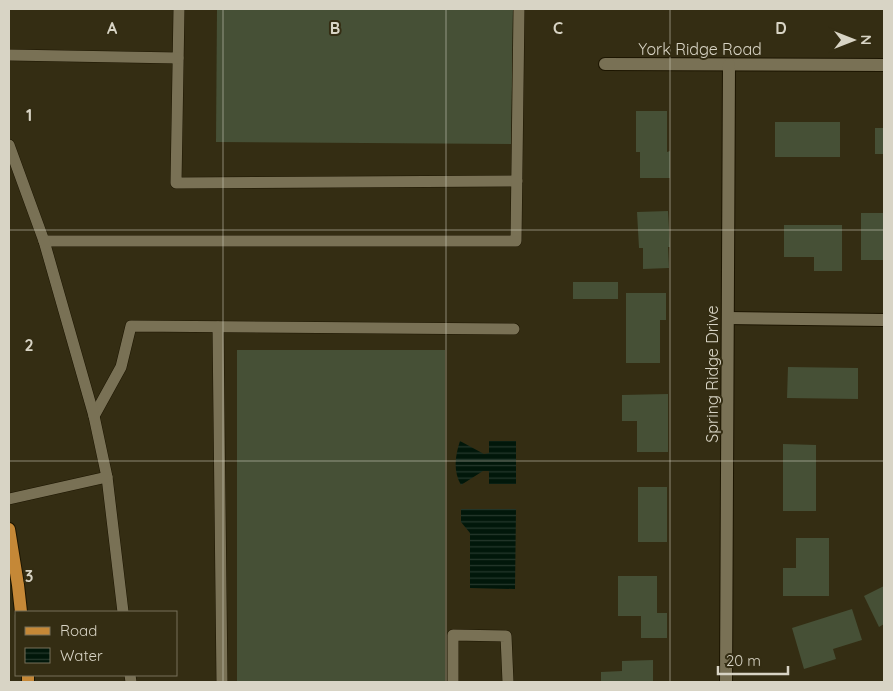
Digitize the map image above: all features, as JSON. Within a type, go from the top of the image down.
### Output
[{"type":"main road","points":[[9,529],[21,611]]},
{"type":"street","name":"York Ridge Road","points":[[605,64],[884,65]]},
{"type":"street","name":"Spring Ridge Drive","points":[[726,682],[729,65]]},
{"type":"street","points":[[728,318],[884,320]]},
{"type":"lane","points":[[179,9],[176,183],[517,181]]},
{"type":"lane","points":[[44,241],[516,241],[519,9]]},
{"type":"lane","points":[[9,55],[178,58]]},
{"type":"lane","points":[[9,145],[44,241],[94,416],[108,477],[123,611]]},
{"type":"lane","points":[[94,416],[121,367],[131,326],[514,329]]},
{"type":"lane","points":[[218,327],[222,682]]},
{"type":"lane","points":[[9,499],[108,477]]},
{"type":"lane","points":[[453,682],[453,635],[506,636],[508,682]]},
{"type":"water","points":[[460,441],[484,454],[489,453],[489,441],[516,441],[516,484],[489,484],[489,471],[483,471],[461,485],[458,480],[456,463]]},
{"type":"water","points":[[461,509],[516,509],[515,589],[470,588],[470,533],[461,522]]},
{"type":"building","points":[[217,9],[513,9],[511,144],[216,142]]},
{"type":"building","points":[[636,111],[667,111],[667,152],[670,151],[670,178],[640,178],[640,152],[636,152]]},
{"type":"building","points":[[775,122],[840,122],[840,157],[775,157]]},
{"type":"building","points":[[875,128],[884,128],[884,154],[875,154]]},
{"type":"building","points":[[668,211],[669,268],[643,269],[643,248],[639,248],[637,212]]},
{"type":"building","points":[[861,213],[884,213],[884,260],[861,260]]},
{"type":"building","points":[[784,225],[842,225],[842,271],[814,271],[814,257],[784,257]]},
{"type":"building","points":[[573,282],[618,282],[618,299],[573,299]]},
{"type":"building","points":[[626,293],[666,293],[666,320],[660,320],[660,363],[626,363]]},
{"type":"building","points":[[237,350],[445,350],[445,682],[237,682]]},
{"type":"building","points":[[788,367],[858,368],[858,399],[787,398]]},
{"type":"building","points":[[668,394],[668,452],[637,452],[637,421],[622,421],[622,395]]},
{"type":"building","points":[[783,444],[816,445],[816,511],[783,511]]},
{"type":"building","points":[[638,487],[667,487],[667,542],[638,542]]},
{"type":"building","points":[[796,538],[829,538],[829,596],[783,596],[783,568],[796,568]]},
{"type":"building","points":[[618,576],[657,576],[657,613],[667,613],[667,638],[641,638],[641,616],[618,616]]},
{"type":"building","points":[[884,586],[884,624],[879,627],[864,596]]},
{"type":"building","points":[[852,609],[862,640],[833,649],[836,659],[804,669],[792,628]]},
{"type":"building","points":[[653,660],[653,682],[601,682],[601,672],[622,671],[622,661]]}]
